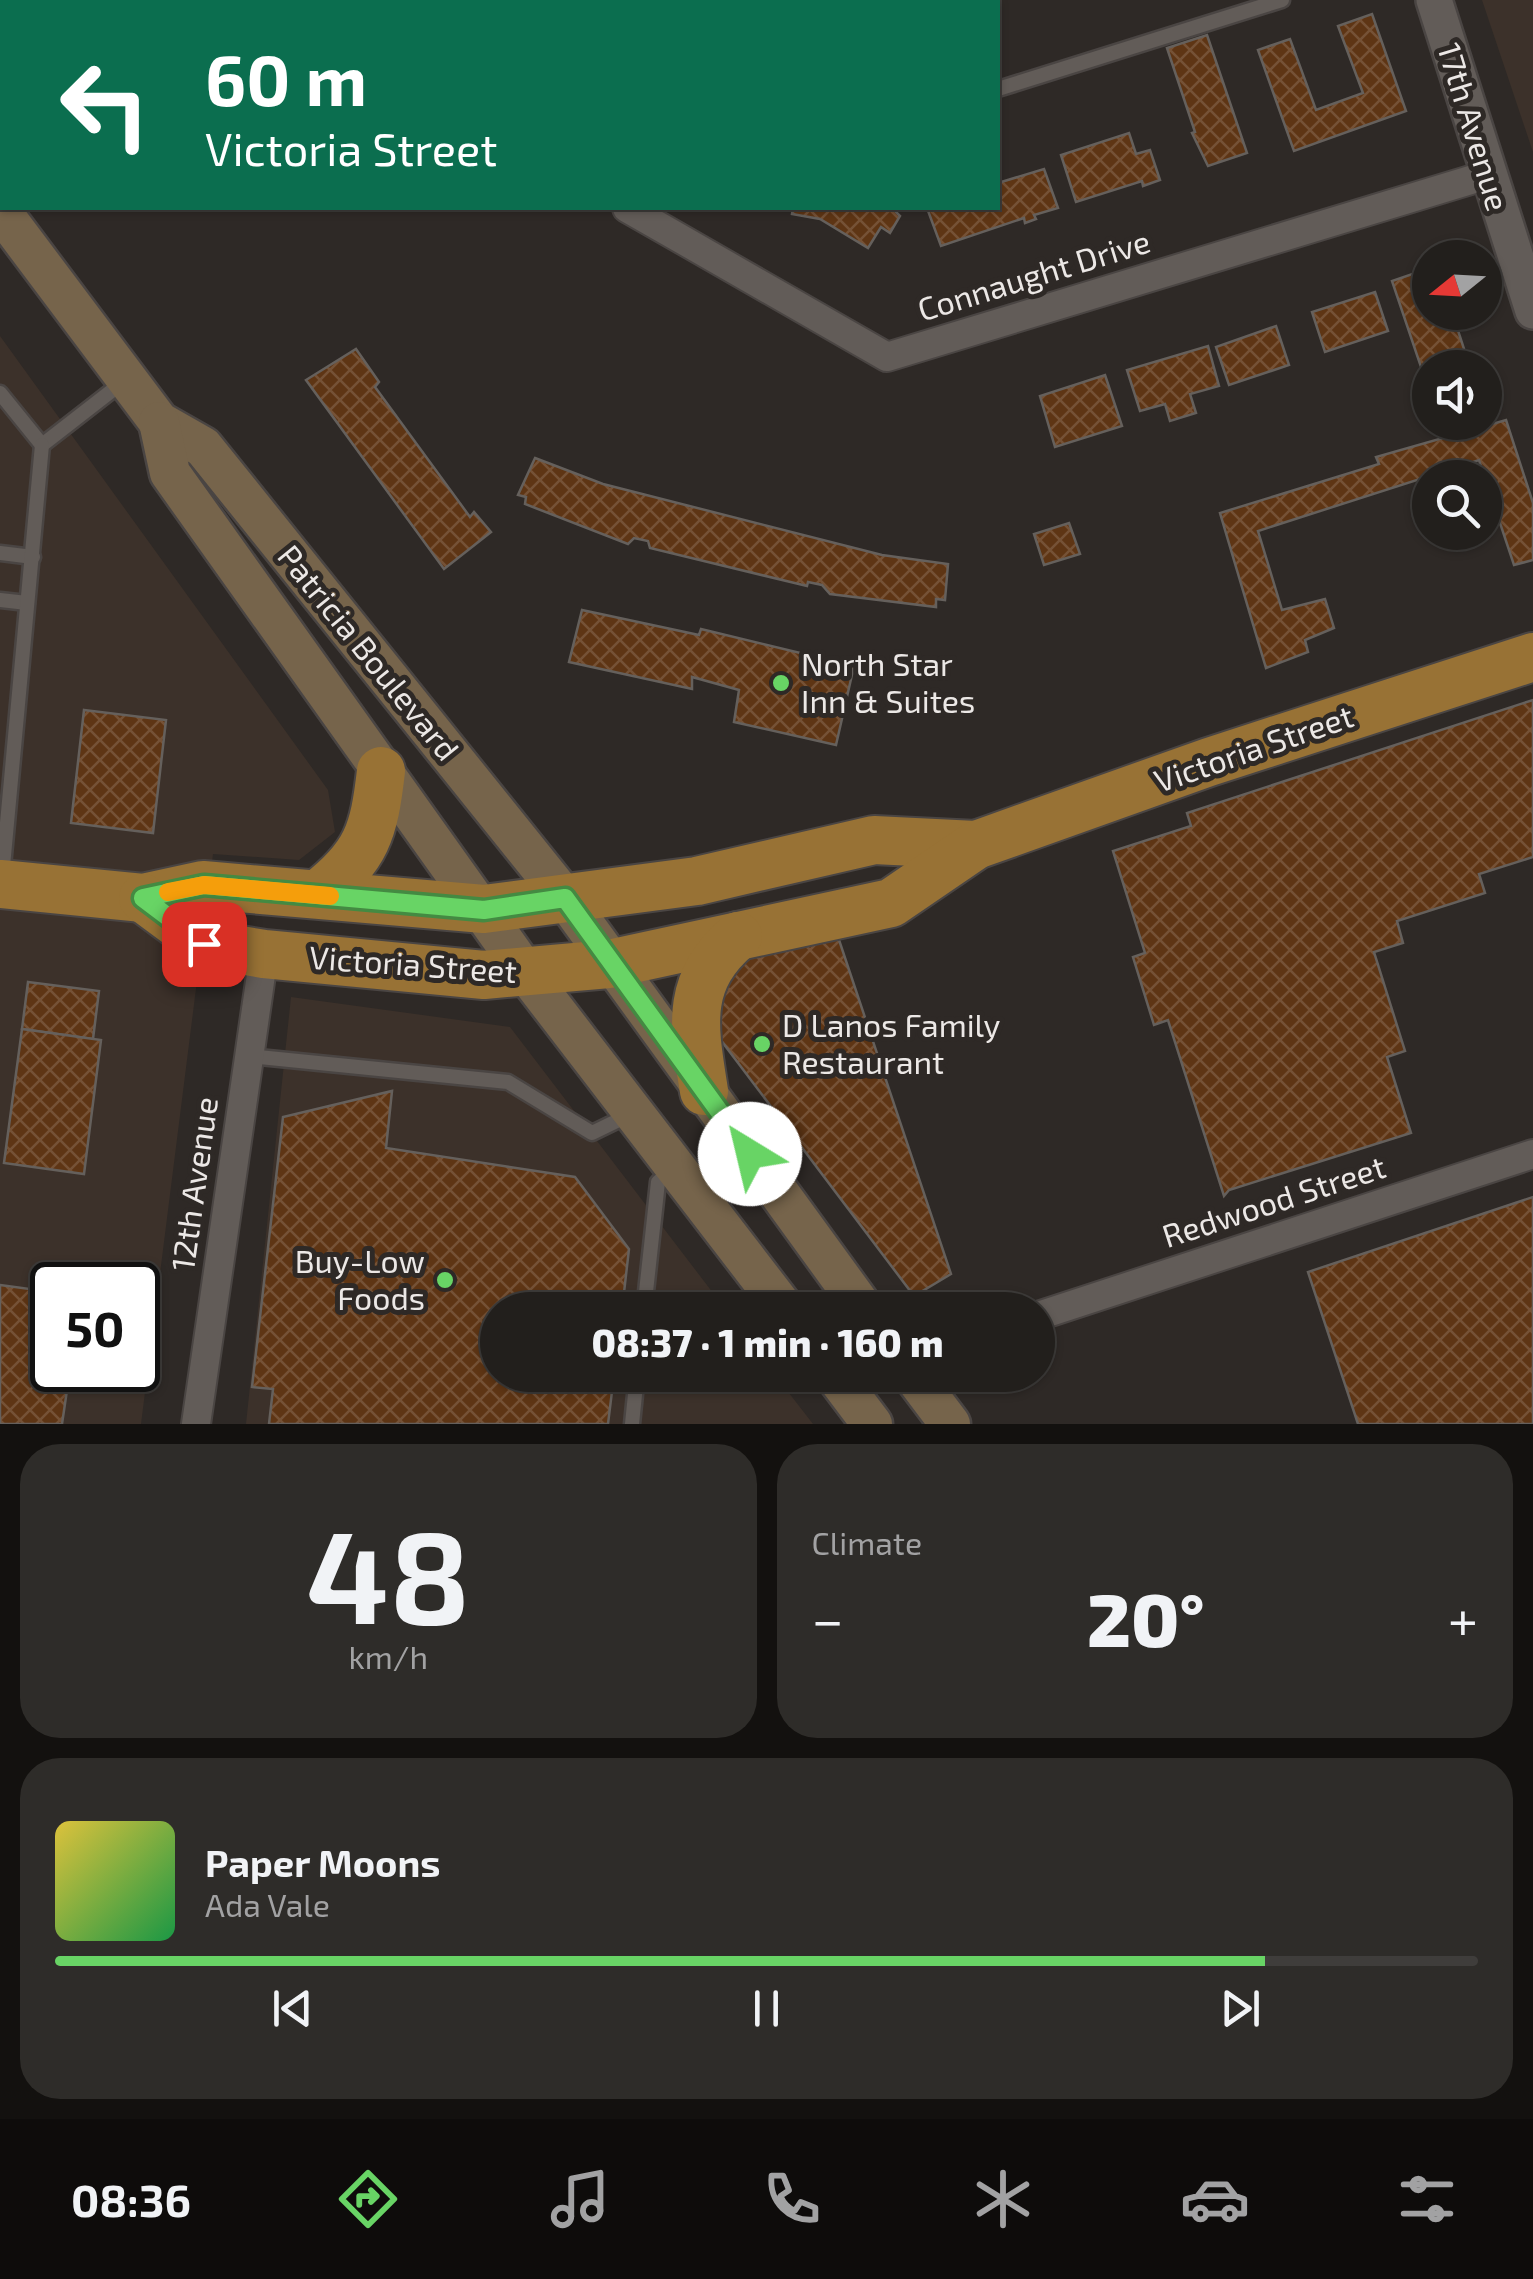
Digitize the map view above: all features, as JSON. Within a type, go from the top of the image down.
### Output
[{"type":"highway","name":"Victoria Street","points":[[143,898],[204,944],[264,954],[393,969],[527,974],[609,964],[890,903],[976,846],[1209,762],[1533,657]]},
{"type":"highway","points":[[318,894],[352,868],[375,825],[381,771]]},
{"type":"highway","name":"Victoria Street","points":[[1,884],[143,898],[204,885],[484,910],[697,881],[784,864],[874,840],[976,846]]},
{"type":"highway","points":[[704,1091],[696,1038],[699,993],[710,960],[738,936]]},
{"type":"main road","name":"Patricia Boulevard","points":[[0,210],[159,422],[202,447],[565,898],[609,964],[851,1292]]},
{"type":"main road","name":"Patricia Boulevard","points":[[159,422],[170,473],[527,974],[771,1292]]},
{"type":"main road","points":[[847,1392],[872,1424]]},
{"type":"main road","points":[[925,1392],[950,1424]]},
{"type":"street","name":"17th Avenue","points":[[1434,0],[1533,311]]},
{"type":"street","name":"Connaught Drive","points":[[633,210],[887,356],[1487,175]]},
{"type":"street","name":"12th Avenue","points":[[196,1424],[264,954]]},
{"type":"street","name":"Redwood Street","points":[[1055,1310],[1533,1154]]},
{"type":"lane","points":[[1000,88],[1282,0]]},
{"type":"lane","points":[[42,445],[127,379]]},
{"type":"lane","points":[[0,393],[42,445],[1,884]]},
{"type":"lane","points":[[0,553],[33,557]]},
{"type":"lane","points":[[0,600],[27,603]]},
{"type":"lane","points":[[249,1056],[508,1082],[592,1133],[634,1112]]},
{"type":"lane","points":[[646,1292],[658,1182],[676,1168]]},
{"type":"lane","points":[[632,1424],[636,1392]]},
{"type":"shaded area","points":[[1482,0],[1533,0],[1533,152]]},
{"type":"shaded area","points":[[0,336],[328,790],[335,832],[299,860],[213,854],[160,1274],[160,1262],[30,1262],[30,1392],[145,1392],[141,1424],[0,1424]]},
{"type":"shaded area","name":"Buy-Low Foods","points":[[291,997],[510,1027],[712,1292],[480,1292],[480,1392],[788,1392],[813,1424],[246,1424]]},
{"type":"building","points":[[1372,14],[1406,111],[1294,151],[1258,50],[1290,39],[1316,110],[1363,93],[1338,26]]},
{"type":"building","points":[[1207,35],[1247,153],[1208,166],[1192,133],[1195,132],[1167,48]]},
{"type":"building","points":[[1129,133],[1136,154],[1150,150],[1160,180],[1143,186],[1142,181],[1076,202],[1061,155]]},
{"type":"building","points":[[1044,169],[1058,208],[1034,215],[1036,219],[1025,223],[1024,218],[941,246],[928,210],[1000,210],[1000,182]]},
{"type":"building","points":[[793,210],[894,210],[900,216],[890,233],[881,227],[868,248],[820,219],[792,214]]},
{"type":"building","points":[[1412,274],[1412,330],[1458,330],[1464,350],[1415,350],[1392,281]]},
{"type":"building","points":[[1375,292],[1388,331],[1325,352],[1312,312]]},
{"type":"building","points":[[1276,326],[1289,365],[1229,385],[1216,347]]},
{"type":"building","points":[[1208,346],[1219,386],[1190,394],[1196,413],[1170,421],[1165,404],[1140,411],[1127,370]]},
{"type":"building","points":[[356,349],[379,382],[375,387],[470,517],[474,512],[491,532],[444,569],[306,380]]},
{"type":"building","points":[[1105,375],[1122,426],[1055,447],[1040,396]]},
{"type":"building","points":[[1506,420],[1533,503],[1533,560],[1514,565],[1502,529],[1502,460],[1412,460],[1412,482],[1258,531],[1282,610],[1325,599],[1334,628],[1305,640],[1308,652],[1266,668],[1220,513],[1379,464],[1376,457],[1436,440],[1502,440],[1502,421]]},
{"type":"building","points":[[535,458],[603,484],[882,555],[948,564],[945,600],[936,599],[936,607],[830,594],[822,585],[808,582],[807,586],[650,548],[648,541],[634,538],[628,544],[525,504],[526,497],[518,495]]},
{"type":"building","points":[[1069,523],[1080,554],[1044,565],[1034,534]]},
{"type":"building","name":"North Star Inn & Suites","points":[[582,610],[699,635],[701,629],[854,666],[836,745],[734,722],[739,690],[692,677],[692,689],[569,662]]},
{"type":"building","points":[[1533,700],[1533,857],[1479,874],[1485,893],[1397,921],[1403,943],[1374,952],[1405,1051],[1387,1057],[1411,1133],[1229,1190],[1224,1196],[1168,1020],[1154,1025],[1133,957],[1145,953],[1113,851],[1191,826],[1187,813]]},
{"type":"building","points":[[84,710],[166,720],[153,833],[71,823]]},
{"type":"building","points":[[835,928],[951,1274],[921,1292],[911,1292],[720,1039],[721,961]]},
{"type":"building","points":[[28,982],[99,991],[93,1039],[22,1029]]},
{"type":"building","points":[[22,1029],[101,1040],[84,1174],[4,1163]]},
{"type":"building","name":"Buy-Low Foods","points":[[392,1091],[386,1148],[575,1177],[629,1249],[624,1292],[480,1292],[480,1392],[612,1392],[608,1424],[269,1424],[273,1389],[252,1387],[283,1117]]},
{"type":"building","points":[[1533,1197],[1533,1424],[1358,1424],[1308,1272]]},
{"type":"building","points":[[0,1285],[30,1289],[30,1392],[67,1392],[62,1424],[0,1424]]},
{"type":"slow traffic","points":[[168,892],[204,885],[330,896]]},
{"type":"place","name":"North Star Inn & Suites","points":[[781,683]]},
{"type":"place","name":"D Lanos Family Restaurant","points":[[762,1044]]},
{"type":"place","name":"Buy-Low Foods","points":[[445,1280]]},
{"type":"route","points":[[204,944],[143,898],[204,885],[484,910],[565,898],[750,1154]]}]
